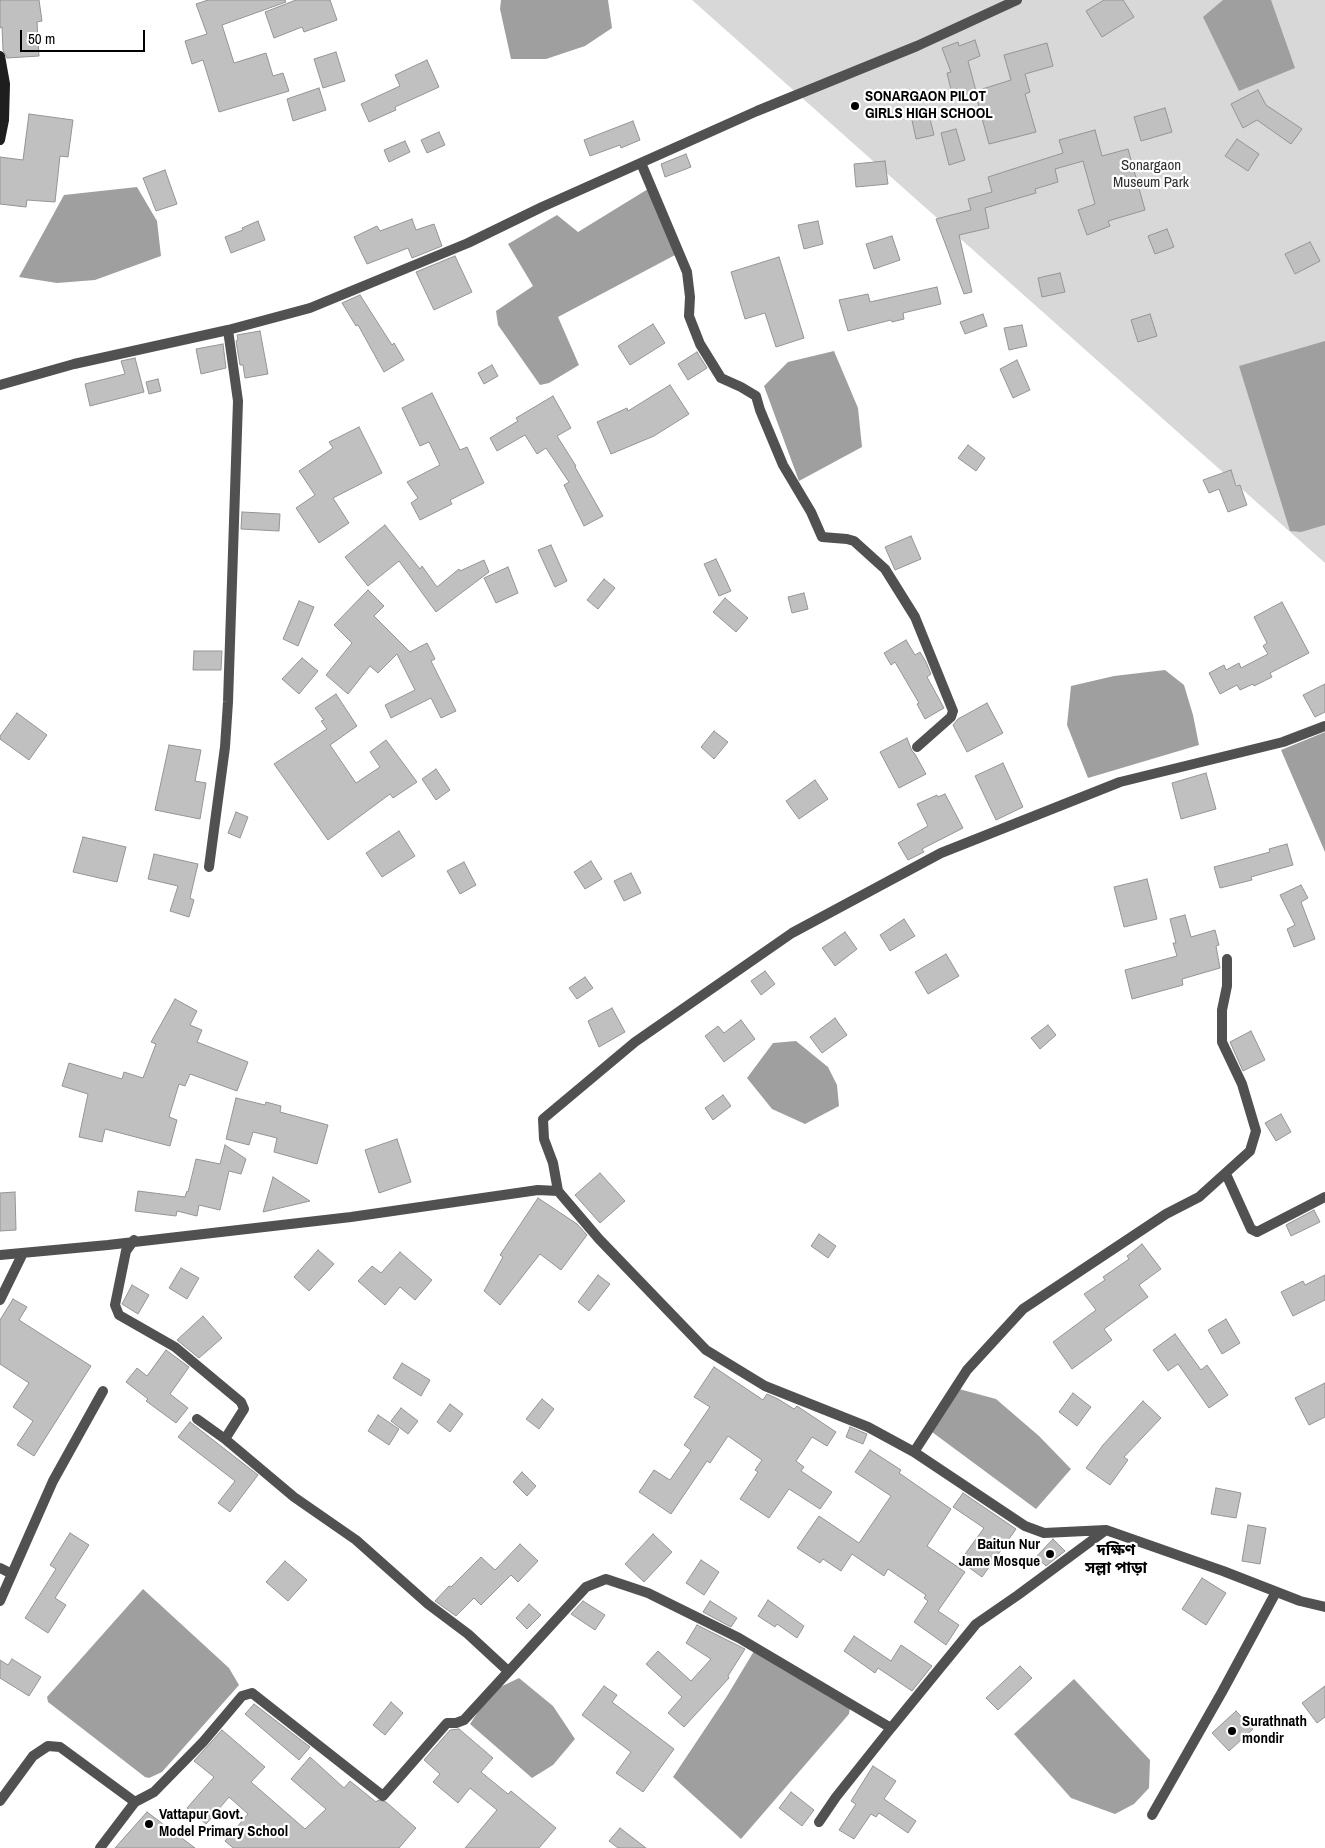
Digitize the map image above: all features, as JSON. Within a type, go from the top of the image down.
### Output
[{"type":"main road","points":[[0,56],[5,84],[4,120],[0,140]]},
{"type":"street","points":[[0,385],[74,364],[228,330],[310,308],[468,243],[542,207],[757,111],[917,46],[995,5],[1017,0]]},
{"type":"street","points":[[640,163],[687,272],[690,297],[689,316],[700,344],[721,378],[756,396],[783,465],[811,512],[822,537],[854,541],[885,569],[915,617],[953,710],[951,717],[917,747]]},
{"type":"street","points":[[209,867],[225,747],[228,702],[238,401],[228,330]]},
{"type":"street","points":[[1325,726],[1283,742],[1120,782],[941,853],[792,933],[635,1042],[543,1119],[544,1139],[553,1163],[558,1191],[599,1239],[706,1350],[765,1386],[868,1427],[914,1452],[1025,1526],[1044,1533],[1106,1530],[1300,1601],[1325,1608]]},
{"type":"street","points":[[914,1452],[967,1370],[1023,1309],[1166,1214],[1199,1197],[1250,1152],[1256,1131],[1242,1084],[1222,1042],[1222,1010],[1227,986],[1227,959]]},
{"type":"street","points":[[1226,1174],[1251,1229],[1257,1232],[1325,1197]]},
{"type":"street","points":[[0,1255],[351,1217],[538,1190],[558,1191]]},
{"type":"street","points":[[134,1240],[126,1251],[124,1260],[115,1305],[119,1315],[175,1347],[241,1402],[244,1409],[225,1439]]},
{"type":"street","points":[[0,1300],[23,1253]]},
{"type":"street","points":[[0,1601],[53,1481],[103,1392]]},
{"type":"street","points":[[197,1419],[225,1439],[294,1497],[356,1540],[428,1604],[468,1634],[508,1671]]},
{"type":"street","points":[[819,1822],[836,1797],[890,1728],[976,1624],[1106,1530]]},
{"type":"street","points":[[0,1568],[12,1574]]},
{"type":"street","points":[[100,1848],[135,1802],[154,1792],[203,1742],[242,1696],[252,1693],[383,1796],[447,1723],[456,1723],[464,1720],[586,1587],[606,1579],[648,1594],[739,1638],[890,1728]]},
{"type":"street","points":[[1152,1815],[1276,1592]]},
{"type":"street","points":[[0,1801],[33,1756],[48,1746],[60,1747],[135,1802]]},
{"type":"green space","name":"Sonargaon Museum Park","points":[[692,0],[1325,0],[1325,563]]},
{"type":"shaded area","points":[[501,0],[608,0],[612,28],[585,46],[546,59],[511,59],[500,9]]},
{"type":"shaded area","points":[[1223,0],[1271,0],[1295,68],[1239,91],[1203,17]]},
{"type":"shaded area","points":[[137,187],[157,221],[161,256],[95,280],[57,283],[19,277],[64,195]]},
{"type":"shaded area","points":[[648,189],[677,254],[558,317],[579,365],[549,383],[540,385],[498,325],[496,311],[533,286],[508,244],[557,215],[578,232]]},
{"type":"shaded area","points":[[1325,341],[1325,525],[1301,532],[1290,531],[1239,366]]},
{"type":"shaded area","points":[[834,351],[858,408],[862,447],[799,481],[764,386],[788,362]]},
{"type":"shaded area","points":[[1165,670],[1184,685],[1199,745],[1088,778],[1067,725],[1071,686],[1114,676]]},
{"type":"shaded area","points":[[1325,732],[1325,852],[1281,750]]},
{"type":"shaded area","points":[[796,1041],[828,1067],[837,1085],[839,1106],[805,1124],[772,1109],[747,1078],[773,1043]]},
{"type":"shaded area","points":[[959,1389],[996,1399],[1039,1436],[1071,1469],[1036,1509],[932,1432]]},
{"type":"shaded area","points":[[143,1589],[229,1668],[239,1685],[162,1772],[149,1778],[145,1777],[48,1702],[47,1697]]},
{"type":"shaded area","points":[[754,1651],[850,1708],[849,1714],[741,1839],[673,1777],[727,1696]]},
{"type":"shaded area","points":[[519,1678],[553,1706],[575,1739],[553,1765],[532,1778],[470,1724],[492,1691]]},
{"type":"shaded area","points":[[1074,1679],[1150,1760],[1149,1788],[1134,1804],[1115,1814],[1071,1798],[1014,1734]]},
{"type":"building","points":[[0,0],[39,0],[42,21],[37,22],[39,56],[7,58],[3,50],[2,27],[0,28]]},
{"type":"building","points":[[208,0],[285,0],[286,2],[222,25],[234,63],[266,53],[273,76],[283,73],[289,91],[219,112],[203,60],[192,64],[185,41],[207,34],[196,4]]},
{"type":"building","points":[[296,0],[330,0],[337,20],[304,32],[302,27],[274,38],[265,12]]},
{"type":"building","points":[[1104,0],[1123,0],[1134,17],[1102,37],[1086,11]]},
{"type":"building","points":[[975,40],[980,56],[968,61],[976,91],[1011,80],[1004,55],[1047,43],[1053,66],[1025,74],[1030,92],[1025,94],[1036,132],[989,144],[975,92],[953,98],[947,73],[951,72],[942,48],[958,42],[959,46]]},
{"type":"building","points":[[336,52],[345,81],[323,88],[314,59]]},
{"type":"building","points":[[427,60],[439,87],[395,107],[396,110],[369,122],[361,104],[400,86],[395,75]]},
{"type":"building","points":[[319,88],[326,110],[293,121],[287,99]]},
{"type":"building","points":[[1258,90],[1266,105],[1302,129],[1291,144],[1257,120],[1243,128],[1231,104]]},
{"type":"building","points":[[1165,108],[1172,132],[1141,141],[1134,117]]},
{"type":"building","points":[[29,114],[73,120],[68,157],[60,156],[55,202],[27,200],[26,207],[0,204],[0,157],[23,160]]},
{"type":"building","points":[[929,115],[934,135],[916,139],[912,120]]},
{"type":"building","points":[[633,121],[640,140],[621,148],[620,145],[590,156],[584,140]]},
{"type":"building","points":[[956,129],[965,160],[949,165],[941,133]]},
{"type":"building","points":[[1095,130],[1102,156],[1128,149],[1145,210],[1108,221],[1110,226],[1087,235],[1078,210],[1095,204],[1083,161],[1055,169],[1058,182],[1035,189],[1036,193],[985,208],[989,228],[959,235],[972,292],[964,294],[936,219],[971,210],[968,199],[992,192],[988,177],[1063,153],[1059,140]]},
{"type":"building","points":[[439,132],[445,145],[427,153],[421,140]]},
{"type":"building","points":[[1237,139],[1259,154],[1248,171],[1225,156]]},
{"type":"building","points":[[405,141],[410,152],[389,162],[384,150]]},
{"type":"building","points":[[686,154],[691,167],[665,177],[661,164]]},
{"type":"building","points":[[885,161],[888,184],[856,187],[854,164]]},
{"type":"building","points":[[165,170],[177,204],[156,211],[143,178]]},
{"type":"building","points":[[412,219],[416,230],[434,224],[442,246],[412,258],[408,248],[367,264],[354,237],[377,226],[380,231]]},
{"type":"building","points":[[258,221],[265,240],[231,253],[225,237],[243,230],[242,228]]},
{"type":"building","points":[[818,221],[823,244],[804,249],[798,225]]},
{"type":"building","points":[[1167,229],[1174,247],[1155,254],[1148,236]]},
{"type":"building","points":[[892,236],[900,260],[874,269],[866,244]]},
{"type":"building","points":[[1310,242],[1320,261],[1295,274],[1285,254]]},
{"type":"building","points":[[455,256],[472,292],[434,310],[416,272]]},
{"type":"building","points":[[779,257],[804,338],[776,347],[765,313],[745,319],[731,272]]},
{"type":"building","points":[[1060,273],[1065,292],[1042,297],[1038,278]]},
{"type":"building","points":[[937,287],[941,304],[903,313],[904,319],[892,322],[891,320],[848,331],[839,300],[868,294],[870,302]]},
{"type":"building","points":[[360,295],[392,345],[394,343],[404,360],[384,372],[358,325],[356,326],[342,303]]},
{"type":"building","points":[[983,314],[987,326],[965,334],[960,322]]},
{"type":"building","points":[[1150,314],[1157,336],[1138,342],[1131,320]]},
{"type":"building","points":[[653,324],[665,343],[630,365],[618,346]]},
{"type":"building","points":[[1022,325],[1027,346],[1009,350],[1004,328]]},
{"type":"building","points":[[260,331],[268,374],[245,378],[243,365],[240,365],[236,341],[238,340],[237,335]]},
{"type":"building","points":[[223,344],[226,368],[201,374],[196,349]]},
{"type":"building","points":[[697,352],[707,368],[688,380],[678,364]]},
{"type":"building","points":[[135,358],[144,392],[90,406],[85,384],[125,374],[121,361]]},
{"type":"building","points":[[1017,360],[1030,390],[1013,398],[1000,369]]},
{"type":"building","points":[[492,365],[498,376],[484,384],[478,373]]},
{"type":"building","points":[[158,379],[161,391],[149,394],[146,382]]},
{"type":"building","points":[[670,385],[689,414],[654,436],[611,454],[597,422],[627,408],[628,411]]},
{"type":"building","points":[[432,393],[460,450],[467,447],[484,483],[450,500],[452,504],[420,520],[411,503],[418,498],[407,482],[440,465],[429,442],[420,446],[402,408]]},
{"type":"building","points":[[553,396],[571,428],[557,436],[576,466],[603,516],[584,526],[564,485],[569,482],[546,448],[537,454],[525,435],[497,451],[490,438],[518,421],[516,418]]},
{"type":"building","points":[[359,427],[382,473],[333,498],[349,523],[319,543],[296,508],[315,495],[299,471],[333,448],[329,442]]},
{"type":"building","points":[[968,445],[985,458],[976,471],[958,458]]},
{"type":"building","points":[[1231,470],[1236,486],[1240,485],[1247,505],[1228,512],[1219,489],[1209,493],[1203,480]]},
{"type":"building","points":[[242,512],[280,514],[279,531],[241,529]]},
{"type":"building","points":[[385,525],[420,569],[422,566],[437,587],[459,569],[460,571],[484,560],[489,572],[436,612],[399,561],[368,586],[345,557]]},
{"type":"building","points":[[911,536],[921,559],[895,570],[885,547]]},
{"type":"building","points":[[551,545],[567,581],[555,587],[538,550]]},
{"type":"building","points":[[716,559],[731,591],[719,596],[704,564]]},
{"type":"building","points":[[508,567],[518,593],[496,603],[484,578]]},
{"type":"building","points":[[604,579],[615,588],[598,609],[587,600]]},
{"type":"building","points":[[368,590],[384,606],[374,616],[410,652],[427,643],[435,659],[431,661],[456,711],[441,718],[431,698],[391,718],[385,705],[415,690],[397,654],[378,673],[370,666],[348,694],[326,675],[352,643],[334,625]]},
{"type":"building","points":[[804,593],[808,609],[792,613],[788,597]]},
{"type":"building","points":[[725,598],[748,618],[736,632],[713,612]]},
{"type":"building","points":[[299,601],[314,607],[298,646],[283,639]]},
{"type":"building","points":[[1282,602],[1309,653],[1270,673],[1272,677],[1254,686],[1253,684],[1240,690],[1237,685],[1220,694],[1209,673],[1224,665],[1226,670],[1239,663],[1241,668],[1268,654],[1263,646],[1267,643],[1254,617]]},
{"type":"building","points":[[906,640],[915,655],[920,652],[926,662],[931,674],[927,677],[944,708],[925,719],[917,704],[919,703],[895,662],[891,665],[884,653]]},
{"type":"building","points":[[194,651],[222,651],[221,670],[193,670]]},
{"type":"building","points":[[302,658],[318,671],[299,694],[282,679]]},
{"type":"building","points":[[1325,684],[1325,712],[1315,717],[1303,695]]},
{"type":"building","points":[[336,694],[357,726],[330,745],[356,783],[380,767],[370,752],[386,740],[417,782],[393,798],[390,794],[328,840],[274,764],[327,729],[321,721],[324,720],[315,708]]},
{"type":"building","points":[[987,703],[1003,733],[967,752],[953,725],[958,719]]},
{"type":"building","points":[[17,713],[47,735],[29,760],[0,739],[0,736]]},
{"type":"building","points":[[714,731],[728,742],[714,759],[701,747]]},
{"type":"building","points":[[907,738],[912,751],[926,774],[899,788],[880,752]]},
{"type":"building","points":[[169,745],[201,750],[195,781],[206,783],[200,819],[155,810]]},
{"type":"building","points":[[1003,763],[1023,807],[996,820],[975,776]]},
{"type":"building","points":[[436,769],[450,790],[436,800],[422,779]]},
{"type":"building","points":[[1206,773],[1216,809],[1181,819],[1172,783]]},
{"type":"building","points":[[815,780],[828,799],[799,819],[786,801]]},
{"type":"building","points":[[945,794],[963,828],[922,849],[924,852],[908,860],[898,843],[928,826],[917,804],[937,795],[938,797]]},
{"type":"building","points":[[236,812],[248,817],[240,838],[228,833]]},
{"type":"building","points":[[399,831],[415,856],[382,877],[366,853]]},
{"type":"building","points":[[83,837],[126,847],[117,882],[73,872]]},
{"type":"building","points":[[1287,844],[1293,865],[1251,877],[1252,880],[1220,888],[1214,867],[1270,852],[1269,849]]},
{"type":"building","points":[[154,854],[198,864],[190,898],[194,900],[189,917],[170,911],[178,886],[148,879]]},
{"type":"building","points":[[591,861],[602,879],[585,889],[574,872]]},
{"type":"building","points":[[464,862],[476,885],[460,894],[447,871]]},
{"type":"building","points":[[631,873],[641,893],[624,901],[614,881]]},
{"type":"building","points":[[1147,879],[1157,919],[1124,927],[1114,887]]},
{"type":"building","points":[[1301,885],[1308,898],[1301,902],[1315,939],[1294,947],[1287,929],[1295,925],[1280,895]]},
{"type":"building","points":[[1185,915],[1191,937],[1215,930],[1219,945],[1216,946],[1220,968],[1182,979],[1183,985],[1132,999],[1125,970],[1177,956],[1173,943],[1176,943],[1170,919]]},
{"type":"building","points":[[904,919],[915,936],[890,951],[880,935]]},
{"type":"building","points":[[845,932],[857,949],[835,966],[822,948]]},
{"type":"building","points":[[946,954],[959,976],[928,994],[915,972]]},
{"type":"building","points":[[765,971],[775,984],[761,995],[751,981]]},
{"type":"building","points":[[585,977],[593,988],[577,999],[569,988]]},
{"type":"building","points":[[175,999],[197,1011],[190,1025],[202,1030],[197,1042],[248,1062],[237,1091],[190,1074],[185,1086],[179,1084],[169,1117],[177,1120],[170,1146],[105,1129],[102,1142],[79,1137],[88,1094],[62,1086],[69,1063],[122,1079],[124,1072],[143,1078],[156,1044],[151,1042]]},
{"type":"building","points":[[612,1008],[625,1032],[599,1047],[588,1021]]},
{"type":"building","points":[[835,1018],[847,1035],[822,1053],[810,1037]]},
{"type":"building","points":[[741,1020],[755,1039],[724,1062],[705,1036],[718,1026],[724,1033]]},
{"type":"building","points":[[1048,1025],[1056,1035],[1040,1049],[1031,1038]]},
{"type":"building","points":[[1251,1031],[1265,1060],[1243,1071],[1230,1042]]},
{"type":"building","points":[[723,1095],[731,1106],[713,1120],[705,1108]]},
{"type":"building","points":[[236,1098],[265,1105],[266,1102],[281,1106],[280,1112],[328,1125],[317,1164],[274,1152],[277,1138],[253,1132],[249,1145],[226,1139]]},
{"type":"building","points":[[1281,1114],[1291,1132],[1276,1141],[1265,1123]]},
{"type":"building","points":[[397,1139],[411,1182],[379,1193],[365,1150]]},
{"type":"building","points":[[225,1145],[246,1159],[241,1174],[229,1171],[220,1210],[199,1205],[197,1216],[177,1211],[176,1216],[135,1211],[138,1191],[185,1197],[196,1159],[220,1164]]},
{"type":"building","points":[[600,1173],[625,1201],[600,1223],[575,1195]]},
{"type":"building","points":[[273,1177],[310,1201],[263,1212]]},
{"type":"building","points":[[15,1192],[16,1230],[0,1231],[0,1193]]},
{"type":"building","points":[[538,1198],[577,1224],[587,1235],[561,1270],[540,1254],[500,1305],[484,1291],[503,1257],[500,1255]]},
{"type":"building","points":[[1314,1210],[1320,1222],[1291,1236],[1286,1225]]},
{"type":"building","points":[[819,1234],[836,1246],[828,1258],[811,1246]]},
{"type":"building","points":[[1142,1244],[1161,1269],[1139,1285],[1148,1297],[1104,1329],[1112,1340],[1072,1369],[1053,1342],[1096,1310],[1084,1294],[1105,1280],[1103,1277],[1129,1259],[1127,1256]]},
{"type":"building","points":[[318,1250],[334,1264],[309,1291],[294,1277]]},
{"type":"building","points":[[400,1252],[432,1280],[415,1300],[400,1287],[385,1305],[358,1281],[372,1266],[381,1273]]},
{"type":"building","points":[[181,1268],[199,1278],[187,1299],[169,1288]]},
{"type":"building","points":[[598,1275],[610,1284],[589,1311],[578,1302]]},
{"type":"building","points":[[1325,1275],[1325,1300],[1293,1316],[1281,1292],[1303,1281],[1305,1285]]},
{"type":"building","points":[[132,1285],[149,1295],[138,1314],[122,1304]]},
{"type":"building","points":[[13,1299],[27,1307],[19,1320],[91,1366],[34,1456],[17,1445],[33,1421],[13,1407],[29,1383],[0,1364],[0,1320]]},
{"type":"building","points":[[203,1316],[222,1338],[199,1358],[177,1340]]},
{"type":"building","points":[[1226,1319],[1240,1343],[1222,1354],[1208,1330]]},
{"type":"building","points":[[1175,1334],[1201,1370],[1207,1365],[1228,1395],[1209,1408],[1178,1364],[1168,1371],[1153,1350]]},
{"type":"building","points":[[166,1350],[189,1367],[170,1394],[188,1408],[176,1423],[146,1401],[148,1399],[126,1382],[137,1368],[147,1376]]},
{"type":"building","points":[[402,1363],[430,1380],[421,1396],[393,1378]]},
{"type":"building","points":[[714,1367],[763,1400],[767,1394],[794,1409],[797,1406],[836,1432],[827,1446],[812,1437],[796,1461],[804,1467],[801,1471],[832,1492],[820,1509],[789,1489],[769,1518],[740,1499],[758,1472],[755,1470],[762,1460],[728,1436],[710,1463],[707,1461],[671,1514],[639,1492],[654,1470],[670,1480],[691,1450],[684,1445],[710,1407],[694,1397]]},
{"type":"building","points":[[1325,1383],[1325,1417],[1309,1425],[1295,1398]]},
{"type":"building","points":[[1073,1393],[1091,1407],[1077,1426],[1059,1412]]},
{"type":"building","points":[[542,1399],[554,1409],[539,1429],[526,1419]]},
{"type":"building","points":[[1143,1401],[1161,1418],[1124,1457],[1128,1460],[1110,1485],[1086,1468],[1103,1445]]},
{"type":"building","points":[[450,1404],[463,1414],[450,1432],[437,1422]]},
{"type":"building","points":[[401,1408],[418,1421],[408,1434],[391,1421]]},
{"type":"building","points":[[378,1415],[399,1429],[389,1445],[368,1431]]},
{"type":"building","points":[[190,1422],[258,1475],[230,1512],[218,1503],[235,1481],[178,1437]]},
{"type":"building","points":[[850,1427],[867,1434],[863,1444],[846,1437]]},
{"type":"building","points":[[870,1450],[901,1470],[899,1473],[951,1509],[927,1546],[965,1572],[938,1611],[959,1625],[946,1645],[914,1622],[928,1601],[924,1598],[926,1595],[888,1569],[884,1576],[852,1554],[841,1571],[823,1559],[820,1563],[797,1548],[819,1516],[859,1543],[891,1496],[855,1472]]},
{"type":"building","points":[[522,1472],[536,1486],[527,1496],[513,1482]]},
{"type":"building","points":[[1216,1488],[1241,1493],[1236,1518],[1211,1514]]},
{"type":"building","points":[[963,1493],[1016,1529],[982,1577],[960,1561],[984,1528],[953,1507]]},
{"type":"building","points":[[1248,1525],[1266,1528],[1260,1564],[1242,1561]]},
{"type":"building","points":[[70,1533],[89,1545],[55,1598],[66,1605],[48,1633],[25,1618],[56,1569],[50,1565]]},
{"type":"building","points":[[653,1534],[672,1552],[644,1582],[625,1564]]},
{"type":"building","name":"Baitun Nur Jame Mosque","points":[[1053,1539],[1065,1551],[1046,1566],[1036,1557]]},
{"type":"building","points":[[520,1544],[538,1561],[518,1582],[511,1575],[481,1605],[474,1598],[456,1616],[435,1601],[481,1557],[495,1570]]},
{"type":"building","points":[[701,1560],[719,1572],[704,1595],[686,1583]]},
{"type":"building","points":[[285,1561],[307,1580],[288,1601],[266,1582]]},
{"type":"building","points":[[1202,1578],[1226,1593],[1206,1625],[1182,1609]]},
{"type":"building","points":[[768,1600],[804,1626],[797,1638],[777,1624],[775,1627],[758,1616]]},
{"type":"building","points":[[583,1601],[605,1615],[595,1630],[571,1614]]},
{"type":"building","points":[[710,1601],[737,1618],[731,1627],[703,1612]]},
{"type":"building","points":[[529,1604],[541,1615],[527,1629],[516,1618]]},
{"type":"building","points":[[697,1625],[745,1649],[728,1676],[729,1678],[684,1727],[668,1713],[682,1697],[646,1664],[658,1651],[691,1681],[711,1659],[686,1643]]},
{"type":"building","points":[[854,1636],[891,1661],[901,1645],[932,1666],[912,1691],[878,1668],[875,1673],[844,1651]]},
{"type":"building","points":[[12,1659],[41,1677],[29,1696],[0,1678],[0,1660],[8,1665]]},
{"type":"building","points":[[1020,1666],[1032,1678],[998,1710],[986,1698]]},
{"type":"building","points":[[604,1686],[617,1695],[612,1702],[674,1749],[643,1792],[616,1773],[631,1752],[582,1715]]},
{"type":"building","points":[[1325,1686],[1325,1717],[1317,1723],[1302,1703]]},
{"type":"building","points":[[391,1702],[403,1713],[385,1735],[373,1725]]},
{"type":"building","points":[[254,1704],[310,1747],[299,1760],[245,1714]]},
{"type":"building","name":"Surathnath mondir","points":[[1236,1711],[1253,1729],[1229,1751],[1212,1733]]},
{"type":"building","points":[[459,1729],[493,1758],[481,1772],[508,1794],[511,1791],[556,1828],[539,1848],[465,1848],[497,1810],[470,1788],[458,1803],[433,1782],[440,1774],[424,1760],[450,1730]]},
{"type":"building","points":[[222,1730],[265,1767],[251,1782],[305,1829],[326,1809],[291,1779],[310,1757],[344,1788],[350,1781],[376,1802],[378,1800],[386,1802],[416,1828],[399,1848],[233,1848],[225,1841],[248,1814],[229,1797],[206,1824],[187,1808],[214,1777],[194,1761]]},
{"type":"building","points":[[873,1766],[896,1781],[884,1799],[916,1821],[908,1833],[879,1813],[876,1817],[871,1814],[854,1839],[839,1830],[856,1804],[851,1801]]},
{"type":"building","points":[[791,1792],[814,1810],[802,1826],[779,1808]]},
{"type":"building","name":"Vattapur Govt. Model Primary School","points":[[147,1812],[195,1848],[115,1848]]},
{"type":"building","points":[[620,1828],[646,1848],[618,1848],[609,1841]]},
{"type":"place","name":"SONARGAON PILOT GIRLS HIGH SCHOOL","points":[[855,106]]},
{"type":"place","name":"Baitun Nur Jame Mosque","points":[[1050,1554]]},
{"type":"place","name":"Surathnath mondir","points":[[1232,1731]]},
{"type":"place","name":"Vattapur Govt. Model Primary School","points":[[149,1824]]},
{"type":"district","name":"দক্ষিণ সল্লা পাড়া","points":[[1116,1560]]}]
